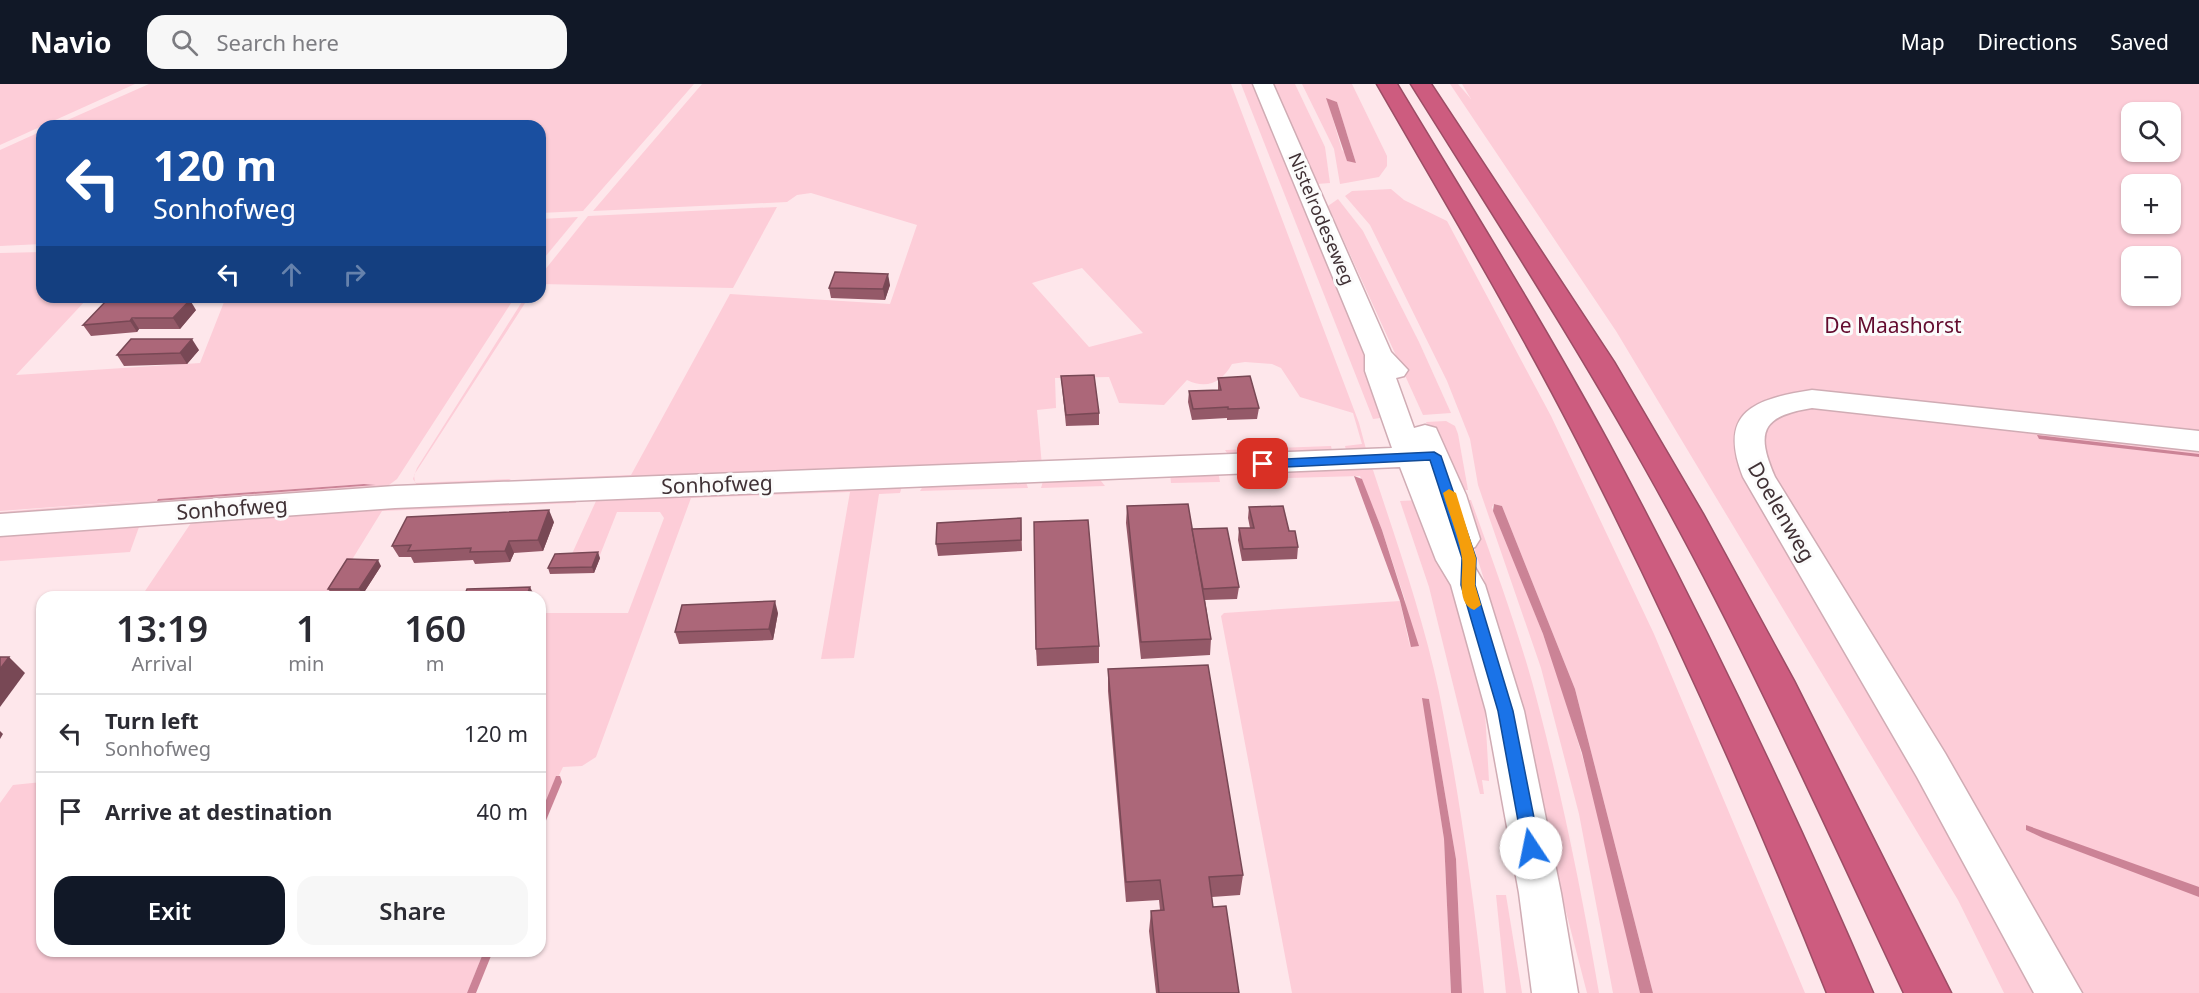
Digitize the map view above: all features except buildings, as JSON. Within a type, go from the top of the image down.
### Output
[{"type":"highway","points":[[1387,84],[1518,306],[1617,489],[1704,664],[1850,993]]},
{"type":"highway","points":[[1421,84],[1600,362],[1687,514],[1775,681],[1928,993]]},
{"type":"street","name":"Nistelrodeseweg","points":[[1263,84],[1380,355],[1379,371],[1422,456],[1453,560],[1468,585],[1505,711],[1540,893],[1555,993]]},
{"type":"street","name":"Doelenweg","points":[[2059,993],[1931,765],[1758,477],[1748,456],[1746,438],[1755,420],[1767,410],[1789,401],[1812,399],[2199,441]]},
{"type":"street","name":"Sonhofweg","points":[[0,525],[395,497],[1422,456]]},
{"type":"green space","points":[[0,84],[135,84],[55,120],[36,120],[36,129],[0,145]]},
{"type":"green space","points":[[149,84],[694,84],[583,211],[546,213],[546,120],[68,120]]},
{"type":"green space","points":[[702,84],[1231,84],[1359,423],[1366,449],[1365,454],[1347,454],[1345,446],[1362,444],[1353,413],[1300,397],[1281,368],[1272,364],[1245,362],[1232,364],[1219,380],[1207,384],[1187,380],[1164,405],[1119,403],[1109,377],[1055,378],[1056,408],[1037,410],[1042,466],[824,474],[820,469],[805,469],[801,475],[539,484],[530,479],[631,475],[730,294],[890,304],[917,225],[811,193],[797,195],[787,202],[593,211]],"holes":[[[1082,268],[1143,333],[1089,347],[1032,283]]]},
{"type":"green space","points":[[1241,84],[1254,84],[1346,307],[1388,417],[1373,419]]},
{"type":"green space","points":[[1273,84],[1295,84],[1325,147],[1330,183],[1317,184]]},
{"type":"green space","points":[[1302,84],[1352,84],[1387,156],[1387,166],[1379,177],[1340,184],[1334,149]],"holes":[[[1327,99],[1337,102],[1356,163],[1342,150]]]},
{"type":"green space","name":"De Maashorst","points":[[1450,84],[1458,84],[1471,99],[1462,84],[2199,84],[2199,993],[2004,993],[1958,900],[1616,331]]},
{"type":"green space","points":[[36,134],[36,244],[0,246],[0,150]]},
{"type":"green space","points":[[1391,189],[1404,200],[1447,221],[1551,416],[1654,634],[1805,993],[1653,993],[1575,689],[1502,506],[1494,504],[1492,507],[1552,659],[1590,783],[1611,867],[1640,993],[1613,993],[1579,814],[1541,668],[1478,485],[1470,439],[1447,381],[1370,225],[1345,196],[1352,191]]},
{"type":"green space","points":[[1338,199],[1363,231],[1419,342],[1451,413],[1423,415],[1328,206]]},
{"type":"green space","points":[[777,207],[733,288],[546,284],[546,268],[588,216]]},
{"type":"green space","points":[[578,217],[546,256],[546,219]]},
{"type":"green space","points":[[36,252],[36,303],[83,303],[16,375],[200,363],[224,303],[511,303],[397,479],[385,488],[0,517],[0,512],[134,501],[0,511],[0,253]],"holes":[[[376,485],[158,501],[158,499]]]},
{"type":"green space","points":[[521,303],[525,303],[415,473]]},
{"type":"green space","points":[[1446,421],[1455,426],[1458,434],[1468,490],[1456,490],[1426,422]]},
{"type":"green space","points":[[1331,446],[1333,455],[1231,459],[1225,450]]},
{"type":"green space","points":[[1367,466],[1373,470],[1400,553],[1439,692],[1465,842],[1484,993],[1462,993],[1456,859],[1429,699],[1423,698],[1444,839],[1451,993],[1292,993],[1221,616],[1224,613],[1400,601],[1410,647],[1405,600],[1382,530],[1360,476],[1251,479],[1251,470]]},
{"type":"green space","points":[[1218,471],[1220,482],[1171,483],[1170,473]]},
{"type":"green space","points":[[1097,476],[1105,486],[1041,488],[1044,478]]},
{"type":"green space","points":[[511,479],[501,486],[417,485],[416,483]]},
{"type":"green space","points":[[1025,479],[1028,488],[920,491],[925,483]]},
{"type":"green space","points":[[903,483],[900,493],[879,494],[854,658],[821,659],[850,492],[691,498],[596,757],[582,766],[563,767],[546,802],[546,613],[628,613],[664,518],[660,512],[617,512],[600,555],[571,556],[596,501],[605,495]]},
{"type":"green space","points":[[576,496],[576,503],[382,511],[333,591],[145,591],[195,517]]},
{"type":"green space","points":[[1459,499],[1471,500],[1533,685],[1580,887],[1599,993],[1587,993],[1564,904],[1562,904],[1529,742],[1504,644]]},
{"type":"green space","points":[[1419,500],[1457,598],[1488,711],[1485,711],[1489,781],[1482,780],[1484,794],[1480,794],[1429,587],[1400,501]]},
{"type":"green space","points":[[158,525],[139,527],[130,552],[0,561],[0,531]]},
{"type":"green space","points":[[36,783],[36,957],[482,957],[467,993],[0,993],[0,803],[13,785]]},
{"type":"green space","points":[[1496,895],[1506,895],[1522,993],[1506,993]]},
{"type":"shaded area","points":[[1326,98],[1337,102],[1356,163],[1347,161]]},
{"type":"shaded area","points":[[2037,435],[2199,454],[2199,457],[2039,439]]},
{"type":"shaded area","points":[[1354,476],[1362,479],[1382,530],[1419,646],[1411,647],[1400,601]]},
{"type":"shaded area","points":[[376,485],[157,501],[158,499]]},
{"type":"shaded area","points":[[1494,504],[1502,506],[1575,689],[1653,993],[1640,993],[1582,753],[1543,634],[1493,511]]},
{"type":"shaded area","points":[[1422,698],[1429,699],[1456,859],[1462,993],[1451,993],[1444,839]]},
{"type":"shaded area","points":[[556,776],[560,776],[562,782],[546,821],[546,800]]},
{"type":"shaded area","points":[[2026,825],[2199,887],[2199,897],[2043,838],[2026,830]]},
{"type":"shaded area","points":[[482,957],[491,957],[476,993],[467,993]]},
{"type":"slow traffic","points":[[1449,493],[1469,558],[1468,585],[1474,605]]},
{"type":"route","points":[[1263,464],[1434,456],[1450,495],[1469,558],[1468,585],[1505,711],[1531,848]]}]
